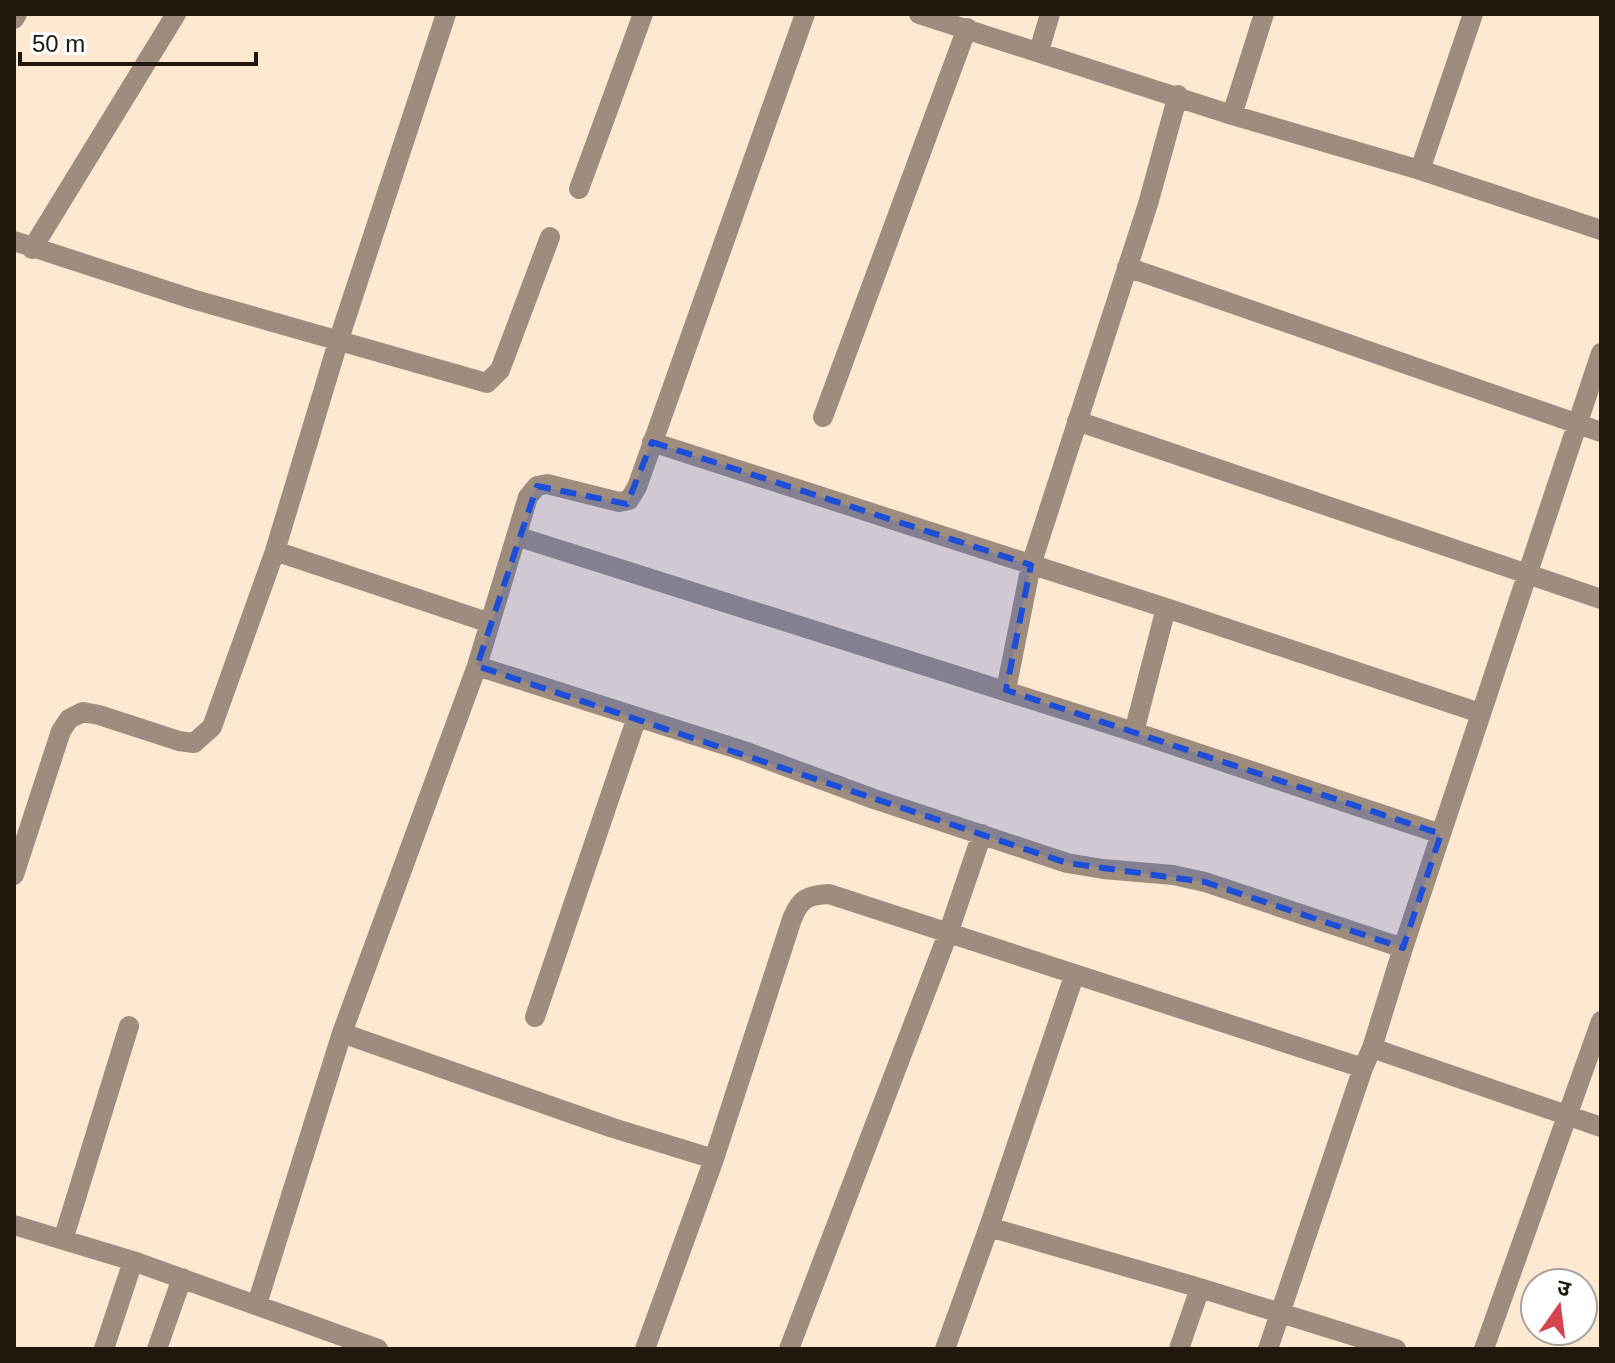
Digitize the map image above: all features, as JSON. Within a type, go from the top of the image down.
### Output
[{"type":"street","points":[[14,19],[17,14]]},
{"type":"street","points":[[176,14],[23,245],[192,299],[487,383],[500,370],[550,237]]},
{"type":"street","points":[[14,875],[61,731],[69,719],[83,712],[99,715],[194,743],[212,727],[275,551],[339,339],[446,14]]},
{"type":"street","points":[[579,189],[643,14]]},
{"type":"street","points":[[257,1304],[342,1033],[477,666],[528,497],[537,486],[547,484],[619,502],[629,500],[637,487],[805,14]]},
{"type":"street","points":[[919,14],[1178,95],[1232,115],[1420,170],[1601,230]]},
{"type":"street","points":[[1039,51],[1050,14]]},
{"type":"street","points":[[1232,115],[1264,14]]},
{"type":"street","points":[[1420,170],[1473,14]]},
{"type":"street","points":[[823,417],[967,28]]},
{"type":"street","points":[[1006,690],[1031,565],[1148,204],[1178,95]]},
{"type":"street","points":[[1127,267],[1601,432]]},
{"type":"street","points":[[1268,1349],[1372,1048],[1601,353]]},
{"type":"street","points":[[1077,421],[1601,599]]},
{"type":"street","points":[[652,442],[1480,713]]},
{"type":"street","points":[[516,536],[1006,690],[1441,834]]},
{"type":"street","points":[[275,551],[490,623]]},
{"type":"street","points":[[1134,732],[1166,608]]},
{"type":"street","points":[[477,666],[1067,863],[1173,875],[1205,882],[1403,948]]},
{"type":"street","points":[[535,1017],[637,717]]},
{"type":"street","points":[[789,1349],[949,931],[982,834]]},
{"type":"street","points":[[645,1349],[714,1159],[799,901],[811,895],[829,894],[949,931],[1074,976],[1363,1068]]},
{"type":"street","points":[[945,1349],[1074,976]]},
{"type":"street","points":[[1484,1349],[1601,1021]]},
{"type":"street","points":[[63,1240],[129,1026]]},
{"type":"street","points":[[342,1033],[613,1128],[714,1159]]},
{"type":"street","points":[[1372,1048],[1601,1127]]},
{"type":"street","points":[[14,1225],[133,1261],[378,1349]]},
{"type":"street","points":[[989,1227],[1396,1349]]},
{"type":"street","points":[[104,1349],[133,1261]]},
{"type":"street","points":[[157,1349],[182,1278]]},
{"type":"street","points":[[1179,1349],[1200,1288]]},
{"type":"highlighted area","points":[[652,442],[1031,565],[1006,690],[1441,834],[1403,948],[1205,882],[1067,863],[477,666],[537,486],[627,504]]}]
